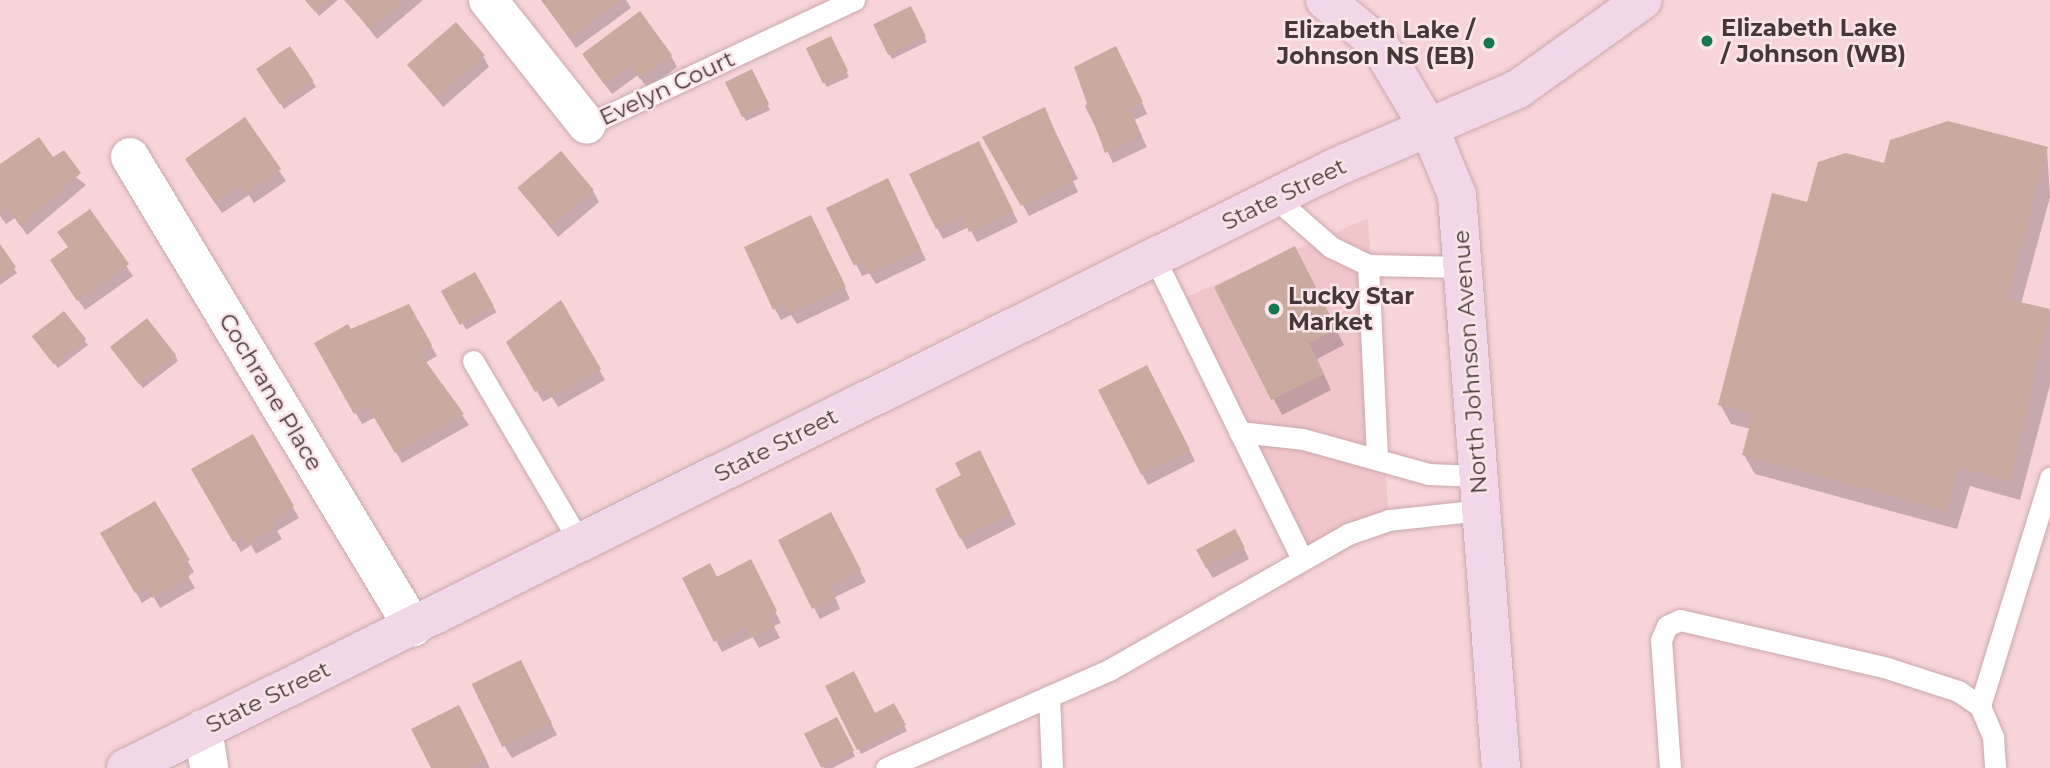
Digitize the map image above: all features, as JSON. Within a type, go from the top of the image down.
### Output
[{"type":"main road","name":"North Johnson Avenue","points":[[1325,0],[1379,44],[1431,132],[1457,195],[1501,768]]},
{"type":"main road","name":"State Street","points":[[126,768],[1154,257],[1275,198],[1431,132],[1528,83],[1643,0]]},
{"type":"street","name":"Evelyn Court","points":[[488,0],[587,125]]},
{"type":"street","name":"Cochrane Place","points":[[130,158],[412,627]]},
{"type":"street","points":[[203,729],[209,768]]},
{"type":"lane","name":"Evelyn Court","points":[[587,125],[853,0]]},
{"type":"lane","points":[[1275,198],[1331,247],[1368,265],[1463,267]]},
{"type":"lane","points":[[1154,257],[1302,559]]},
{"type":"lane","points":[[1368,265],[1377,458]]},
{"type":"lane","points":[[473,361],[580,543]]},
{"type":"lane","points":[[1239,432],[1303,439],[1377,458],[1480,493]]},
{"type":"lane","points":[[1980,706],[2050,478]]},
{"type":"lane","points":[[886,768],[1049,696],[1194,625],[1302,559],[1389,520],[1480,493]]},
{"type":"lane","points":[[1670,768],[1661,640],[1667,626],[1680,620],[1884,667],[1958,691],[1980,706],[1993,737],[1995,768]]},
{"type":"lane","points":[[1049,696],[1052,768]]},
{"type":"shaded area","points":[[1368,218],[1389,520],[1302,559],[1175,302]]},
{"type":"building","points":[[305,0],[329,0],[315,12]]},
{"type":"building","points":[[344,0],[404,0],[370,29]]},
{"type":"building","points":[[541,0],[621,0],[569,38]]},
{"type":"building","points":[[911,6],[926,37],[888,55],[873,24]]},
{"type":"building","points":[[640,11],[672,55],[640,79],[630,65],[604,84],[582,54]]},
{"type":"building","points":[[456,22],[485,55],[436,98],[407,65]]},
{"type":"building","points":[[831,36],[848,71],[823,83],[806,48]]},
{"type":"building","points":[[290,46],[313,81],[279,104],[256,69]]},
{"type":"building","points":[[1116,46],[1143,102],[1130,109],[1142,136],[1105,153],[1074,67]]},
{"type":"building","points":[[752,69],[769,104],[742,117],[725,82]]},
{"type":"building","points":[[1045,107],[1074,180],[1021,206],[982,137]]},
{"type":"building","points":[[245,117],[281,169],[247,193],[241,185],[215,203],[185,159]]},
{"type":"building","points":[[1948,121],[2048,147],[2007,299],[2050,309],[2010,482],[1959,467],[1947,511],[1742,455],[1753,413],[1718,405],[1772,193],[1807,202],[1818,162],[1846,153],[1884,163],[1890,140]]},
{"type":"building","points":[[39,137],[53,157],[64,150],[81,173],[20,226],[8,208],[0,213],[0,164]]},
{"type":"building","points":[[979,141],[1013,211],[969,232],[962,216],[936,229],[909,174]]},
{"type":"building","points":[[561,151],[594,190],[550,227],[517,188]]},
{"type":"building","points":[[888,178],[921,249],[868,274],[862,262],[854,266],[826,208]]},
{"type":"building","points":[[90,209],[129,264],[77,301],[50,260],[68,247],[57,232]]},
{"type":"building","points":[[811,215],[846,287],[789,314],[784,305],[773,310],[744,247]]},
{"type":"building","points":[[0,244],[16,267],[0,278]]},
{"type":"building","points":[[1295,246],[1337,329],[1309,343],[1324,374],[1271,400],[1214,287]]},
{"type":"building","points":[[475,272],[494,306],[460,325],[441,291]]},
{"type":"building","points":[[561,300],[601,369],[550,397],[545,387],[535,392],[506,342]]},
{"type":"building","points":[[409,304],[432,345],[419,352],[464,414],[395,453],[368,407],[354,414],[314,343],[348,324],[351,329]]},
{"type":"building","points":[[64,311],[86,339],[54,365],[32,336]]},
{"type":"building","points":[[147,318],[176,355],[139,384],[110,347]]},
{"type":"building","points":[[1147,365],[1190,450],[1141,475],[1098,390]]},
{"type":"building","points":[[253,434],[294,506],[273,519],[277,527],[248,544],[243,536],[233,542],[191,469]]},
{"type":"building","points":[[980,450],[1011,514],[960,539],[935,489],[961,475],[955,463]]},
{"type":"building","points":[[155,501],[190,560],[183,564],[190,576],[152,598],[145,586],[135,593],[100,533]]},
{"type":"building","points":[[831,512],[861,570],[830,586],[836,597],[812,609],[778,540]]},
{"type":"building","points":[[1235,529],[1245,548],[1206,568],[1196,550]]},
{"type":"building","points":[[751,559],[777,611],[769,615],[775,626],[751,638],[746,627],[714,642],[682,578],[710,563],[717,577]]},
{"type":"building","points":[[521,660],[552,723],[502,747],[472,684]]},
{"type":"building","points":[[854,671],[875,713],[894,703],[906,725],[857,750],[825,686]]},
{"type":"building","points":[[459,705],[486,759],[470,768],[431,768],[411,729]]},
{"type":"building","points":[[837,717],[854,751],[821,768],[804,734]]},
{"type":"place","name":"Elizabeth Lake / Johnson (WB)","points":[[1707,41]]},
{"type":"place","name":"Elizabeth Lake / Johnson NS (EB)","points":[[1489,43]]},
{"type":"place","name":"Lucky Star Market","points":[[1274,309]]}]
